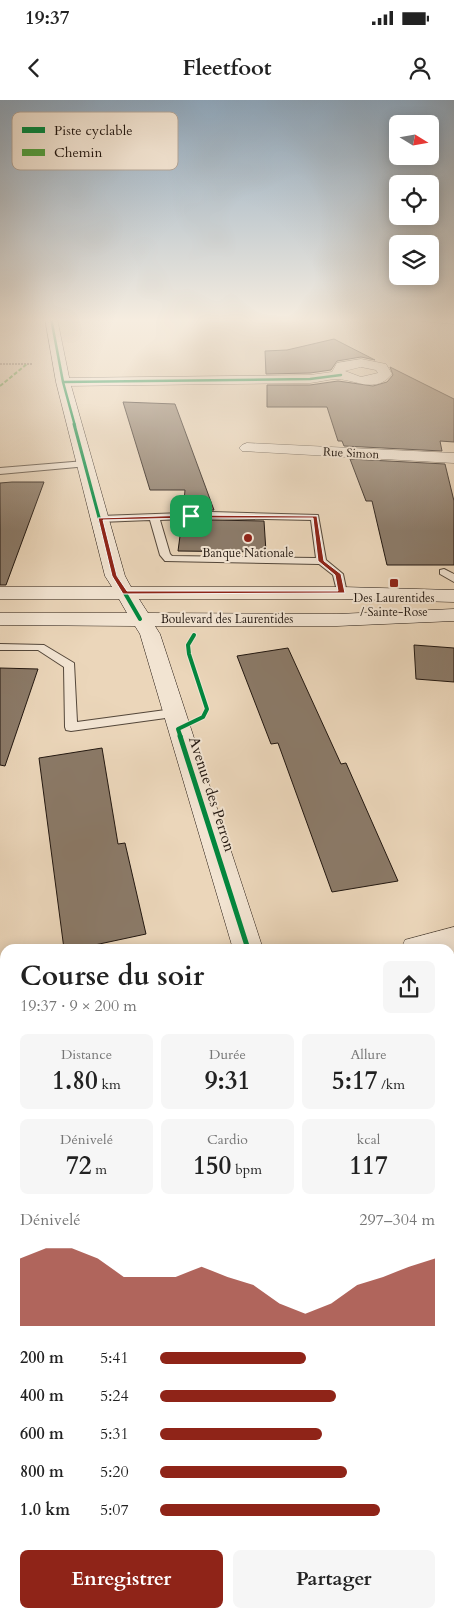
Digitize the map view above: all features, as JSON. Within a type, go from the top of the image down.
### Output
[{"type":"street","name":"Avenue des Perron","points":[[65,389],[114,576],[150,634],[246,944]]},
{"type":"street","name":"Rue Simon","points":[[247,448],[454,458]]},
{"type":"street","name":"Boulevard des Laurentides","points":[[0,593],[342,593],[454,596]]},
{"type":"street","name":"Boulevard des Laurentides","points":[[0,620],[337,620],[454,615]]},
{"type":"street","points":[[437,944],[454,940]]},
{"type":"lane","points":[[0,470],[85,464]]},
{"type":"lane","points":[[100,519],[154,516],[315,517],[321,561]]},
{"type":"lane","points":[[154,516],[164,555],[169,560],[321,561],[338,574],[342,593]]},
{"type":"lane","points":[[444,572],[454,580]]},
{"type":"lane","points":[[0,647],[40,647],[70,666],[71,727],[173,713]]},
{"type":"building","points":[[267,389],[434,389],[454,399],[454,442],[440,441],[442,451],[344,446],[342,441],[338,441],[327,407],[267,407]]},
{"type":"building","points":[[123,402],[175,404],[214,510],[183,511],[185,490],[150,490]]},
{"type":"building","points":[[350,459],[445,464],[454,501],[454,565],[387,565],[372,501],[366,501]]},
{"type":"building","points":[[44,482],[6,585],[0,585],[0,483]]},
{"type":"building","points":[[182,521],[264,521],[266,552],[178,551]]},
{"type":"building","points":[[414,645],[454,648],[454,682],[416,679]]},
{"type":"building","points":[[288,648],[341,764],[346,763],[398,881],[332,892],[278,743],[271,744],[237,656]]},
{"type":"building","points":[[0,668],[38,669],[5,766],[0,765]]},
{"type":"building","points":[[102,748],[118,844],[125,843],[146,934],[99,944],[63,944],[39,758]]},
{"type":"cycle path","points":[[65,389],[115,576],[140,619]]},
{"type":"cycle path","points":[[194,635],[188,645],[189,654],[207,709],[203,717],[178,729],[246,944]]},
{"type":"place","name":"Banque Nationale","points":[[248,538]]},
{"type":"place","name":"Des Laurentides / Sainte-Rose","points":[[394,583]]},
{"type":"route","points":[[140,516],[191,516],[315,517],[321,561],[338,574],[342,593],[125,593],[114,576],[100,519],[140,516]]}]
